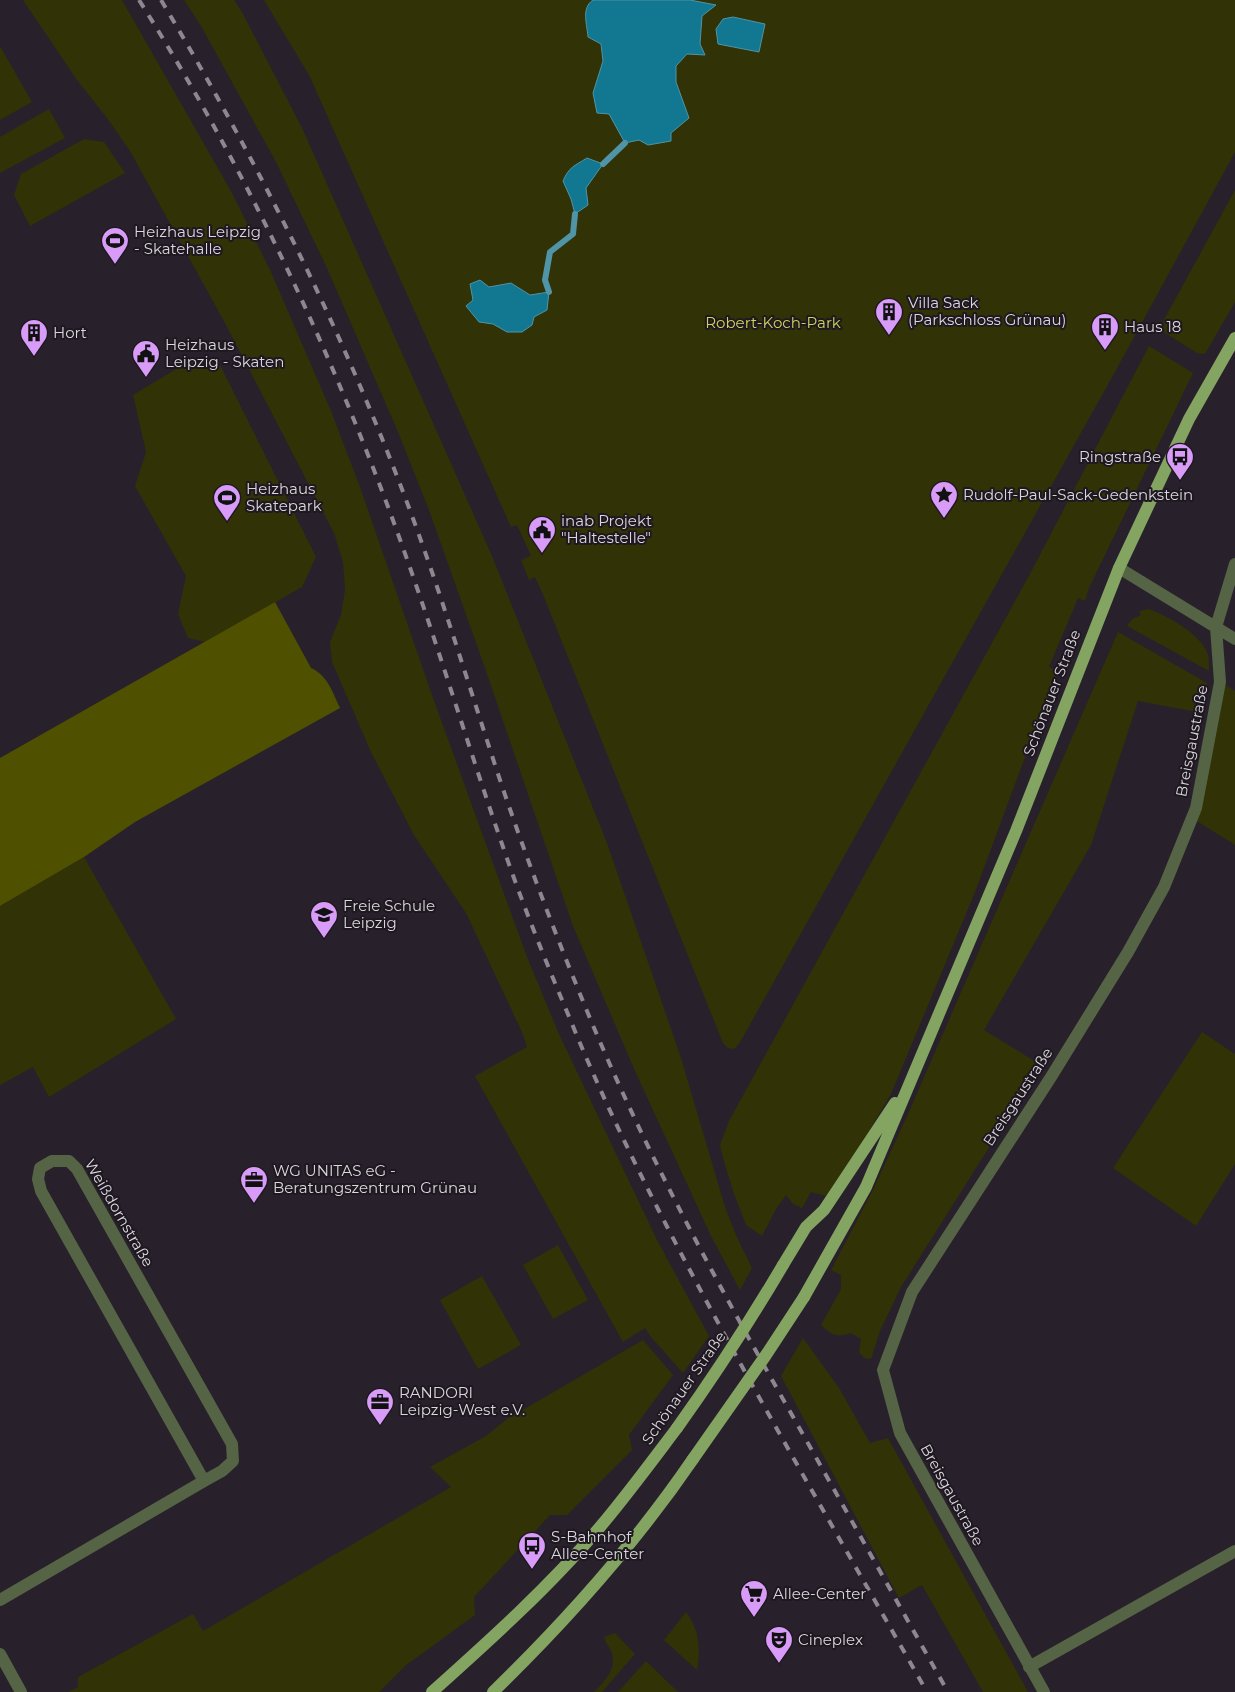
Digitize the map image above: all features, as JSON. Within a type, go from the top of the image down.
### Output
[{"type":"main road","name":"Schönauer Straße","points":[[493,1692],[590,1591],[665,1500],[804,1297],[866,1187],[1016,831],[1119,568],[1189,419],[1235,338]]},
{"type":"main road","name":"Schönauer Straße","points":[[432,1692],[569,1561],[600,1528],[630,1490],[677,1428],[726,1358],[806,1227],[824,1210],[874,1136],[917,1067]]},
{"type":"street","points":[[1216,627],[1235,564]]},
{"type":"street","points":[[1119,568],[1235,639]]},
{"type":"street","name":"Breisgaustraße","points":[[1044,1692],[900,1433],[883,1370],[912,1292],[1051,1077],[1128,952],[1164,886],[1196,808],[1220,682],[1216,627]]},
{"type":"street","name":"Weißdornstraße","points":[[0,1600],[222,1471],[232,1461],[232,1444],[77,1169],[69,1161],[52,1161],[40,1168],[38,1179],[40,1191],[204,1481]]},
{"type":"street","points":[[1029,1667],[1235,1551]]},
{"type":"street","points":[[0,1654],[21,1692]]},
{"type":"green space","points":[[23,0],[122,0],[232,193],[271,272],[331,411],[360,487],[433,698],[527,957],[559,1034],[657,1240],[709,1336],[683,1373],[645,1328],[623,1342],[475,1076],[527,1047],[522,1032],[466,913],[414,835],[371,752],[332,662],[330,642],[341,615],[345,590],[343,562],[334,533],[225,323],[130,151],[77,80]]},
{"type":"green space","points":[[184,0],[234,0],[243,14],[303,130],[492,556],[607,843],[681,1058],[725,1207],[752,1268],[740,1290],[711,1236],[635,1071],[573,926],[429,510],[398,432],[327,268],[276,162],[201,26]]},
{"type":"green space","name":"Robert-Koch-Park","points":[[264,0],[1235,0],[1235,152],[1115,372],[739,1044],[734,1049],[728,1048],[723,1043],[542,592],[535,577],[529,580],[521,560],[531,556],[517,525],[511,527],[309,75]]},
{"type":"green space","points":[[0,46],[32,102],[0,120]]},
{"type":"green space","points":[[49,109],[65,138],[0,173],[0,137]]},
{"type":"green space","points":[[84,139],[104,142],[125,173],[30,226],[14,195],[21,174]]},
{"type":"green space","points":[[1235,190],[1235,302],[1205,354],[1197,353],[1159,329]]},
{"type":"green space","points":[[1149,346],[1193,373],[1089,588],[1085,601],[1078,598],[1049,667],[1057,671],[975,892],[891,1094],[860,1146],[826,1196],[811,1192],[802,1208],[793,1204],[786,1195],[776,1209],[762,1236],[746,1225],[723,1158],[720,1145],[729,1121],[1031,572]]},
{"type":"green space","name":"Heizhaus Skatepark","points":[[210,361],[221,367],[316,557],[302,587],[205,642],[188,638],[178,614],[186,576],[135,486],[146,452],[133,395],[188,362]]},
{"type":"green space","points":[[1149,609],[1174,621],[1199,640],[1208,655],[1209,671],[1127,626],[1132,619],[1141,615],[1139,611]]},
{"type":"green space","points":[[1118,632],[1207,683],[1203,713],[1138,701],[1091,845],[984,1030],[1041,1065],[901,1287],[880,1331],[871,1359],[864,1358],[859,1352],[861,1339],[851,1333],[835,1335],[821,1325],[841,1289],[841,1275],[831,1270],[873,1190],[908,1114]]},
{"type":"green space","points":[[1220,682],[1235,691],[1235,845],[1192,818]]},
{"type":"green space","points":[[84,857],[176,1019],[49,1097],[33,1067],[0,1085],[0,906]]},
{"type":"green space","points":[[1202,1032],[1235,1054],[1235,1164],[1196,1226],[1113,1168]]},
{"type":"green space","points":[[558,1245],[588,1300],[553,1319],[523,1265]]},
{"type":"green space","points":[[482,1276],[521,1345],[478,1369],[440,1300]]},
{"type":"green space","points":[[803,1338],[839,1388],[870,1443],[888,1438],[1028,1692],[983,1692],[922,1585],[899,1598],[781,1376]]},
{"type":"green space","points":[[643,1340],[673,1375],[629,1435],[632,1450],[567,1515],[550,1515],[474,1597],[475,1615],[405,1666],[379,1692],[68,1692],[78,1687],[78,1677],[193,1614],[203,1631],[451,1487],[430,1467],[486,1436],[507,1419]]},
{"type":"green space","points":[[686,1612],[694,1625],[698,1640],[697,1670],[664,1640]]},
{"type":"green space","points":[[615,1633],[635,1654],[602,1692],[594,1692],[612,1669],[613,1657],[604,1637]]},
{"type":"green space","points":[[646,1661],[678,1692],[618,1692]]},
{"type":"shaded area","points":[[275,602],[311,668],[326,680],[340,708],[135,822],[84,857],[0,906],[0,758]]},
{"type":"water","points":[[593,0],[690,0],[716,5],[702,16],[700,44],[705,55],[687,54],[676,66],[676,82],[689,118],[671,133],[671,141],[648,145],[639,140],[625,143],[609,114],[597,113],[593,93],[603,61],[601,44],[588,37],[586,12],[589,3]]},
{"type":"water","points":[[733,17],[765,24],[759,52],[718,44],[716,29],[723,19]]},
{"type":"water","points":[[587,158],[603,164],[586,188],[588,205],[575,214],[563,181],[575,165]]},
{"type":"water","points":[[480,280],[489,287],[511,283],[530,295],[549,292],[547,310],[534,317],[532,325],[522,332],[507,332],[493,324],[479,322],[466,306],[473,300],[470,284]]},
{"type":"waterway","points":[[603,164],[625,143]]},
{"type":"waterway","points":[[549,292],[545,280],[550,252],[573,234],[575,214]]},
{"type":"railway","points":[[139,0],[177,62],[248,190],[341,388],[394,523],[436,643],[488,804],[534,932],[610,1112],[678,1248],[726,1337],[927,1692]]},
{"type":"railway","points":[[161,0],[268,191],[332,322],[361,388],[415,524],[501,783],[542,898],[587,1011],[636,1121],[717,1281],[948,1692]]},
{"type":"place","name":"Heizhaus Leipzig - Skatehalle","points":[[115,265]]},
{"type":"place","name":"Villa Sack (Parkschloss Grünau)","points":[[889,336]]},
{"type":"place","name":"Haus 18","points":[[1105,351]]},
{"type":"place","name":"Hort","points":[[34,357]]},
{"type":"place","name":"Heizhaus Leipzig - Skaten","points":[[146,378]]},
{"type":"place","name":"Ringstraße","points":[[1180,481]]},
{"type":"place","name":"Rudolf-Paul-Sack-Gedenkstein","points":[[944,519]]},
{"type":"place","name":"Heizhaus Skatepark","points":[[227,522]]},
{"type":"place","name":"inab Projekt \"Haltestelle\"","points":[[542,554]]},
{"type":"place","name":"Freie Schule Leipzig","points":[[324,939]]},
{"type":"place","name":"WG UNITAS eG - Beratungszentrum Grünau","points":[[254,1204]]},
{"type":"place","name":"RANDORI Leipzig-West e.V.","points":[[380,1426]]},
{"type":"place","name":"S-Bahnhof Allee-Center","points":[[532,1570]]},
{"type":"place","name":"Allee-Center","points":[[754,1618]]},
{"type":"place","name":"Cineplex","points":[[779,1664]]}]
